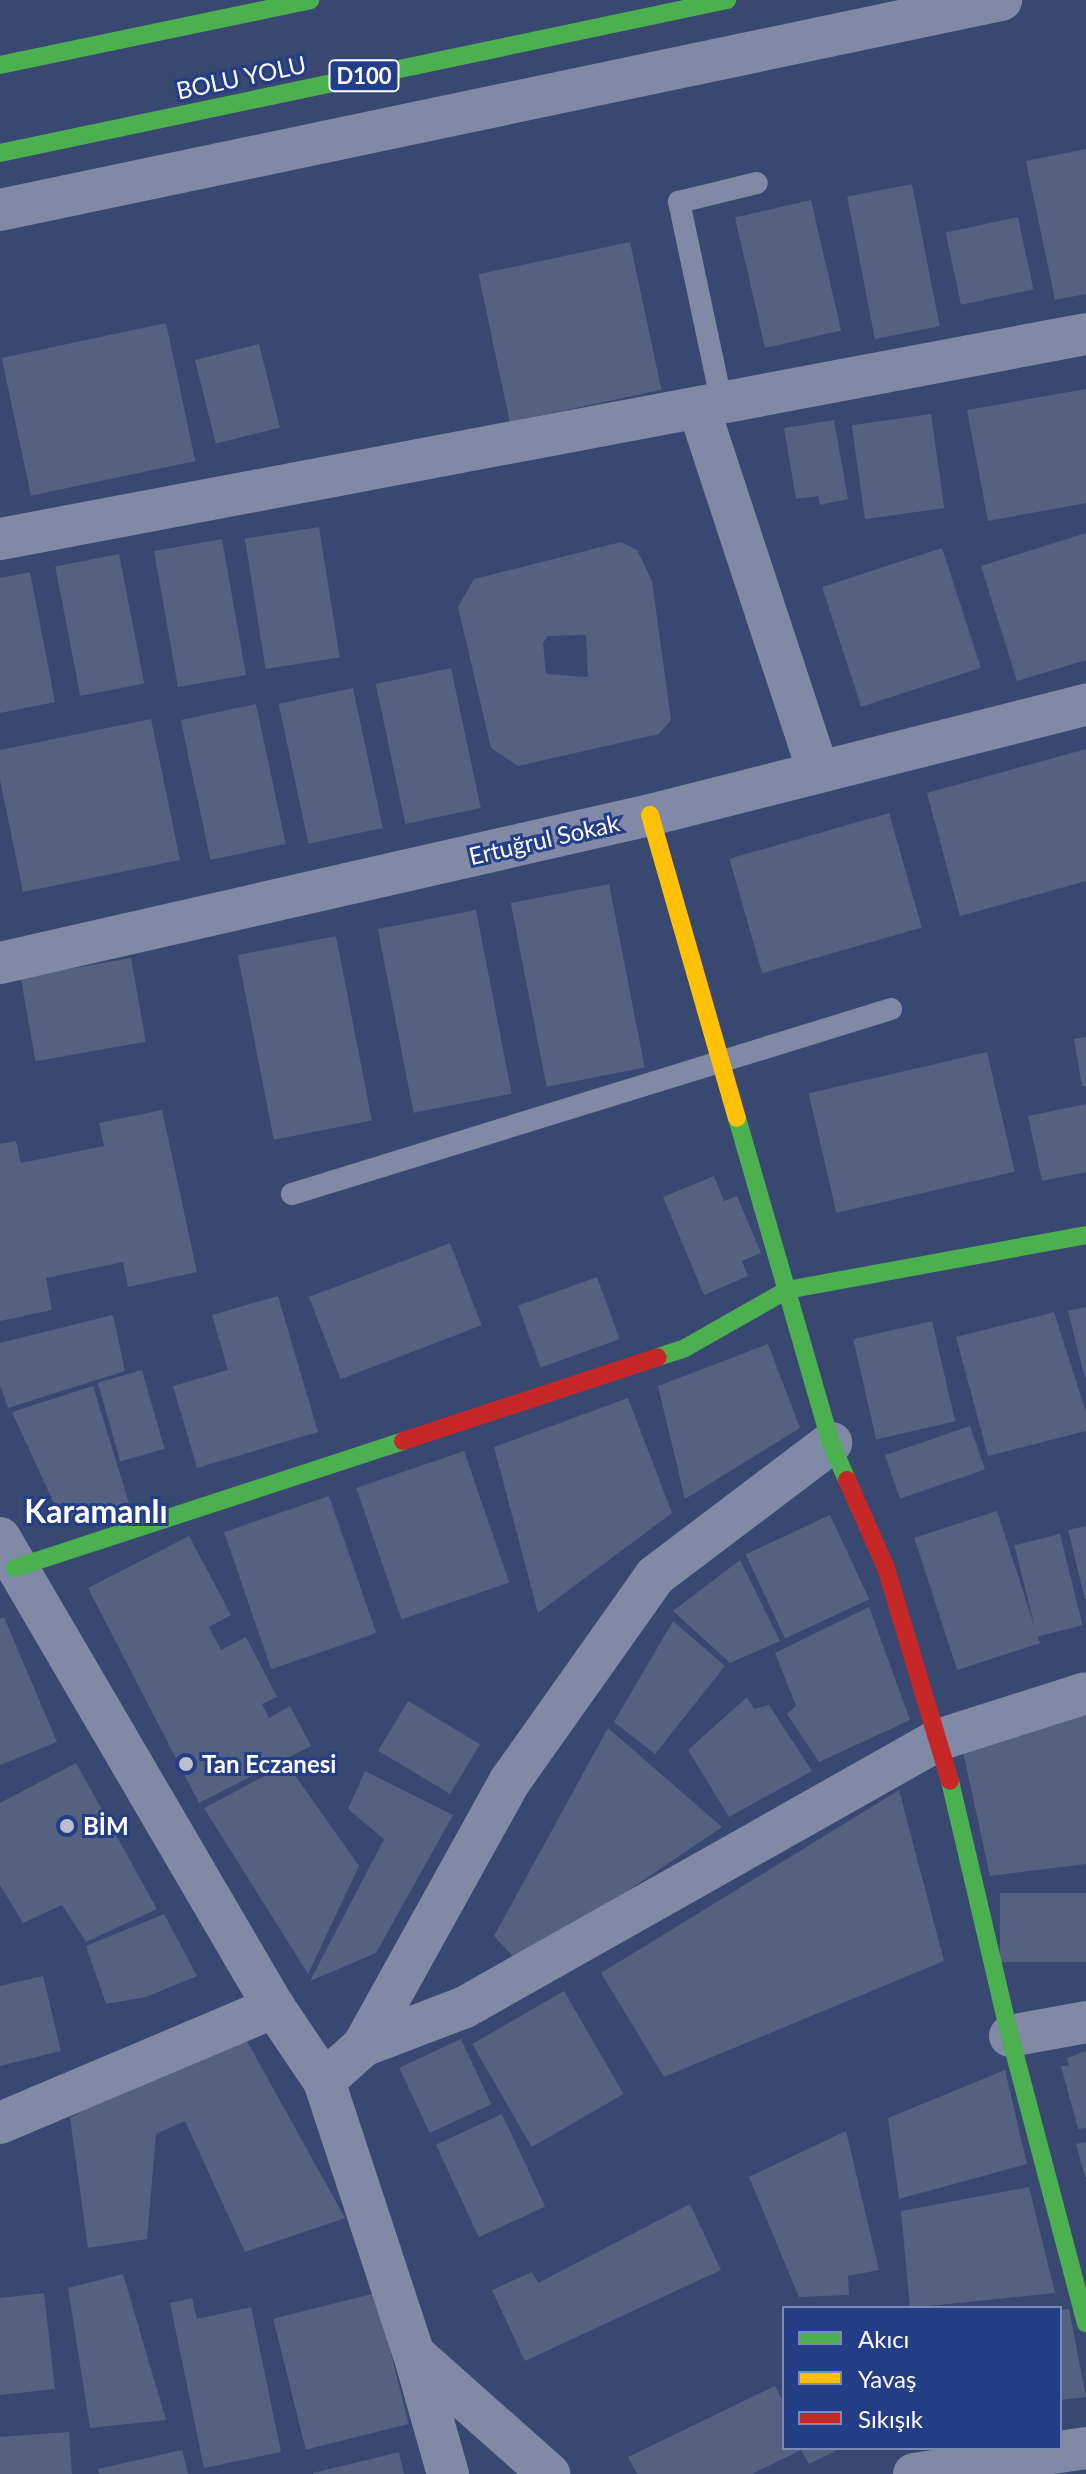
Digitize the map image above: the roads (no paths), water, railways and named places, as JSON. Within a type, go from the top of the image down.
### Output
[{"type":"main road","points":[[0,65],[310,0]]},
{"type":"main road","name":"BOLU YOLU","points":[[0,153],[727,0]]},
{"type":"main road","points":[[650,815],[831,1443],[886,1568],[962,1819],[1010,2036],[1086,2323]]},
{"type":"main road","points":[[7,1553],[685,1348],[787,1290],[1086,1235]]},
{"type":"street","points":[[0,210],[1001,0]]},
{"type":"street","points":[[0,539],[1086,334]]},
{"type":"street","points":[[711,407],[818,772]]},
{"type":"street","name":"Ertuğrul Sokak","points":[[0,963],[650,815],[1086,705]]},
{"type":"street","points":[[324,2081],[363,2046],[510,1781],[655,1576],[831,1443]]},
{"type":"street","points":[[7,1553],[274,2007],[324,2081],[414,2354],[448,2474]]},
{"type":"street","points":[[363,2046],[465,2007],[938,1740],[1086,1693]]},
{"type":"street","points":[[0,2123],[274,2007]]},
{"type":"street","points":[[1010,2036],[1086,2022]]},
{"type":"street","points":[[414,2354],[549,2474]]},
{"type":"street","points":[[914,2474],[1086,2448]]},
{"type":"lane","points":[[711,407],[679,202],[757,183]]},
{"type":"lane","points":[[292,1194],[720,1058],[891,1009]]},
{"type":"place","name":"Tan Eczanesi","points":[[186,1764]]},
{"type":"place","name":"BİM","points":[[67,1826]]},
{"type":"district","name":"Karamanlı","points":[[96,1511]]}]
